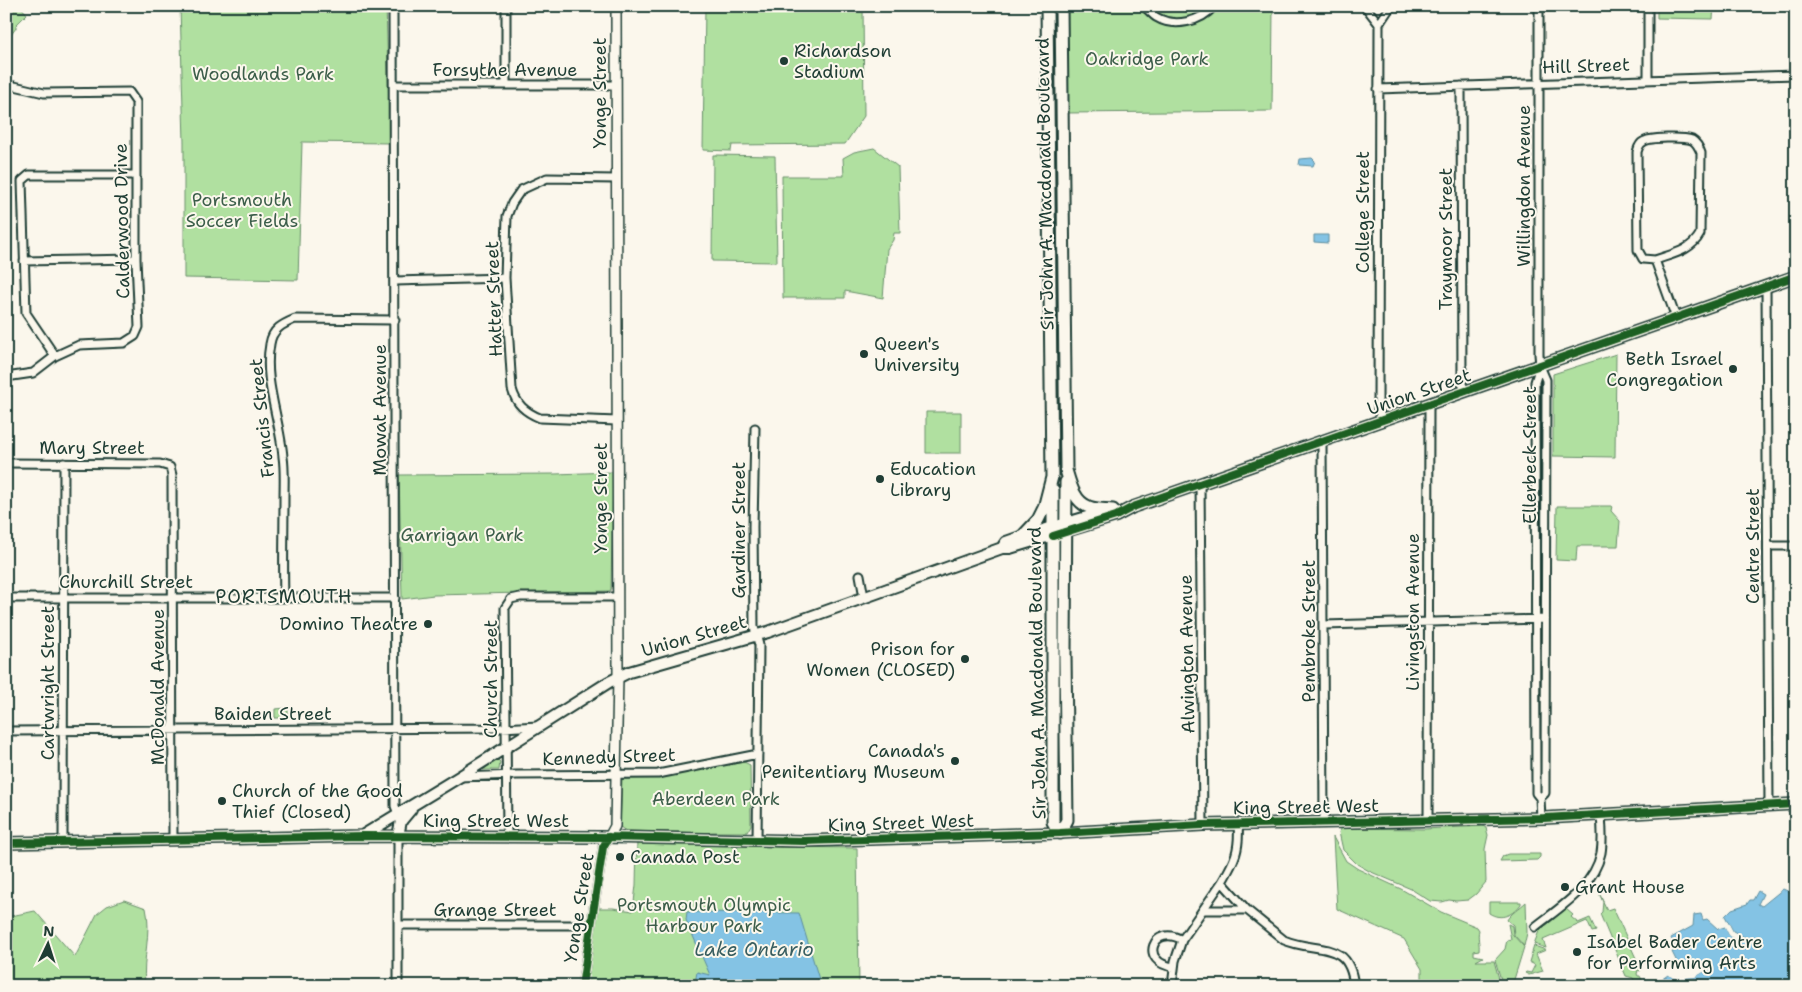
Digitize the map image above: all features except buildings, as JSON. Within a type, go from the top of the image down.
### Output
[{"type":"main road","name":"Sir John A. Macdonald Boulevard","points":[[1047,6],[1053,531],[1053,822],[1060,833],[1067,820],[1065,654],[1066,470],[1061,6]]},
{"type":"main road","name":"Union Street","points":[[1066,527],[1116,516],[1133,507],[1796,276]]},
{"type":"main road","points":[[1066,470],[1074,493],[1084,504],[1089,507],[1113,510]]},
{"type":"main road","points":[[1023,536],[1038,520],[1044,508],[1052,477]]},
{"type":"main road","name":"Union Street","points":[[362,836],[618,677],[642,667],[756,636],[1002,548],[1010,548],[1113,510],[1133,507]]},
{"type":"main road","name":"Union Street","points":[[1002,548],[1006,542],[1023,536],[1053,531]]},
{"type":"main road","name":"Union Street","points":[[398,836],[403,818],[417,803]]},
{"type":"main road","name":"King Street West","points":[[6,843],[362,836],[857,840],[1060,833],[1203,825],[1541,818],[1796,804]]},
{"type":"street","name":"Mowat Avenue","points":[[393,6],[395,806],[398,814]]},
{"type":"street","points":[[506,6],[506,85]]},
{"type":"street","name":"Yonge Street","points":[[582,986],[603,847],[614,826],[616,775],[618,677],[616,6]]},
{"type":"street","points":[[1144,6],[1157,17],[1179,22],[1201,18],[1214,6]]},
{"type":"street","points":[[1365,6],[1379,24],[1391,6]]},
{"type":"street","name":"Willingdon Avenue","points":[[1539,6],[1540,366]]},
{"type":"street","points":[[1648,6],[1648,79]]},
{"type":"street","name":"College Street","points":[[1379,24],[1378,409],[1382,420]]},
{"type":"street","name":"Hill Street","points":[[1378,89],[1796,74]]},
{"type":"street","name":"Calderwood Drive","points":[[6,84],[44,94],[129,92],[136,102],[136,258],[139,327],[135,336],[124,343],[79,345],[55,356],[33,373],[6,377]]},
{"type":"street","name":"Forsythe Avenue","points":[[394,85],[616,85]]},
{"type":"street","name":"Traymoor Street","points":[[1461,86],[1462,382],[1465,392]]},
{"type":"street","points":[[1685,138],[1693,141],[1699,147],[1701,153],[1700,234],[1696,243],[1690,247],[1655,260],[1643,259],[1638,250],[1637,152],[1643,141],[1685,138]]},
{"type":"street","points":[[55,356],[26,313],[22,181],[29,175],[136,175]]},
{"type":"street","name":"Hatter Street","points":[[616,179],[547,178],[522,190],[512,203],[507,216],[505,278],[512,389],[514,398],[521,407],[530,414],[540,418],[617,421]]},
{"type":"street","points":[[24,261],[136,258]]},
{"type":"street","points":[[1655,260],[1676,318]]},
{"type":"street","points":[[395,281],[505,278]]},
{"type":"street","name":"Centre Street","points":[[1766,287],[1769,806]]},
{"type":"street","name":"Francis Street","points":[[284,597],[284,458],[268,359],[270,342],[274,331],[284,323],[295,319],[395,320]]},
{"type":"street","name":"Ellerbeck Street","points":[[1540,366],[1535,379],[1535,619],[1536,793],[1540,798],[1541,818]]},
{"type":"street","name":"Ellerbeck Street","points":[[1540,366],[1546,380],[1545,793],[1540,798]]},
{"type":"street","name":"Livingston Avenue","points":[[1428,820],[1429,404]]},
{"type":"street","name":"Gardiner Street","points":[[755,428],[754,628],[759,645],[757,840]]},
{"type":"street","name":"Pembroke Street","points":[[1322,441],[1324,822]]},
{"type":"street","name":"Mary Street","points":[[6,463],[160,464],[170,467],[172,475]]},
{"type":"street","name":"Cartwright Street","points":[[63,842],[64,463]]},
{"type":"street","name":"McDonald Avenue","points":[[172,475],[173,839]]},
{"type":"street","name":"Alwington Avenue","points":[[1200,484],[1203,825]]},
{"type":"street","points":[[1768,546],[1796,546]]},
{"type":"street","points":[[860,575],[864,597]]},
{"type":"street","name":"Church Street","points":[[507,836],[505,608],[512,599],[520,596],[617,597]]},
{"type":"street","name":"Churchill Street","points":[[6,598],[395,598]]},
{"type":"street","points":[[1324,625],[1545,619]]},
{"type":"street","name":"Baiden Street","points":[[6,732],[505,728],[512,726],[539,726]]},
{"type":"street","name":"Kennedy Street","points":[[459,777],[658,774],[758,754]]},
{"type":"street","points":[[1535,927],[1578,893],[1597,866],[1601,848],[1601,815]]},
{"type":"street","points":[[1172,986],[1174,967],[1182,940],[1222,882],[1235,859],[1238,851],[1238,824]]},
{"type":"street","points":[[398,836],[398,986]]},
{"type":"street","points":[[1222,882],[1247,910],[1284,940],[1330,950],[1339,954],[1348,962],[1353,973],[1354,986]]},
{"type":"street","points":[[1203,910],[1247,910]]},
{"type":"street","name":"Grange Street","points":[[398,925],[591,925]]},
{"type":"street","points":[[1174,967],[1162,965],[1156,960],[1153,952],[1154,944],[1159,938],[1167,935],[1182,940]]},
{"type":"green space","points":[[6,6],[20,6],[27,14],[16,25],[8,39],[6,37]]},
{"type":"green space","name":"Woodlands Park","points":[[180,6],[386,6],[390,143],[302,142],[298,280],[184,278],[184,142]]},
{"type":"green space","name":"Richardson Stadium","points":[[705,6],[863,6],[864,116],[845,144],[732,145],[731,151],[703,150]]},
{"type":"green space","name":"Oakridge Park","points":[[1065,6],[1273,6],[1272,111],[1067,113]]},
{"type":"green space","points":[[1657,6],[1714,6],[1713,19],[1657,18]]},
{"type":"green space","points":[[874,148],[898,167],[900,233],[894,233],[893,240],[887,249],[883,298],[845,291],[845,298],[783,298],[782,176],[844,176],[843,158],[854,152]]},
{"type":"green space","points":[[713,155],[775,156],[777,262],[712,261]]},
{"type":"green space","points":[[1616,354],[1615,457],[1553,456],[1553,374]]},
{"type":"green space","points":[[926,412],[961,412],[961,453],[926,453]]},
{"type":"green space","name":"Garrigan Park","points":[[613,472],[610,591],[434,595],[402,599],[399,475]]},
{"type":"green space","points":[[1557,506],[1612,506],[1611,511],[1620,521],[1618,546],[1577,546],[1576,561],[1556,560]]},
{"type":"green space","points":[[288,708],[288,718],[275,718],[275,709]]},
{"type":"green space","points":[[497,759],[500,762],[499,770],[483,770]]},
{"type":"green space","name":"Aberdeen Park","points":[[744,762],[750,765],[751,825],[747,832],[626,831],[620,827],[622,779],[651,778]]},
{"type":"green space","points":[[1483,826],[1486,828],[1488,835],[1485,849],[1486,882],[1468,900],[1442,902],[1430,901],[1411,889],[1357,864],[1343,850],[1339,832],[1342,828],[1424,829]]},
{"type":"green space","points":[[1333,837],[1346,861],[1358,869],[1401,889],[1441,912],[1477,927],[1479,930],[1479,950],[1474,951],[1474,955],[1483,957],[1476,961],[1494,961],[1501,986],[1422,986],[1422,969],[1404,939],[1337,909]]},
{"type":"green space","name":"Portsmouth Olympic Harbour Park","points":[[637,841],[778,847],[857,848],[859,986],[587,986],[598,908],[633,911],[636,885]]},
{"type":"green space","points":[[1508,854],[1540,854],[1540,857],[1537,860],[1500,861],[1503,856]]},
{"type":"green space","points":[[1600,895],[1607,910],[1613,908],[1641,969],[1640,971],[1638,970],[1637,974],[1643,982],[1636,986],[1633,978],[1626,976],[1600,914],[1603,902]]},
{"type":"green space","points":[[124,900],[146,908],[148,936],[144,975],[147,986],[6,986],[6,917],[35,911],[75,957],[97,914],[107,906]]},
{"type":"green space","points":[[1489,902],[1521,902],[1521,904],[1511,914],[1498,917],[1489,913]]},
{"type":"green space","points":[[1526,902],[1527,933],[1524,946],[1514,935],[1513,925],[1507,920]]},
{"type":"green space","points":[[1566,909],[1578,923],[1590,918],[1596,931],[1592,932],[1587,921],[1543,940],[1546,948],[1534,944],[1539,931]]},
{"type":"green space","points":[[1508,924],[1512,926],[1513,935],[1524,947],[1512,986],[1503,986],[1495,960],[1505,949],[1507,940],[1511,939]]},
{"type":"green space","points":[[1534,946],[1546,950],[1536,954],[1543,971],[1529,975],[1525,973],[1531,973],[1535,965],[1529,962]]},
{"type":"water","points":[[1312,158],[1315,161],[1313,166],[1299,165],[1300,159]]},
{"type":"water","points":[[1314,235],[1328,235],[1328,243],[1314,242]]},
{"type":"water","points":[[1783,889],[1796,895],[1796,986],[1652,986],[1668,975],[1676,979],[1695,977],[1707,970],[1707,966],[1703,961],[1679,966],[1672,952],[1677,950],[1671,938],[1693,926],[1694,915],[1701,914],[1703,920],[1707,919],[1718,929],[1725,927],[1729,935],[1737,942],[1750,940],[1733,931],[1725,916],[1732,909],[1753,900],[1758,891],[1763,894],[1758,904],[1762,906]]},
{"type":"water","name":"Lake Ontario","points":[[687,912],[799,913],[821,986],[708,986],[695,983],[697,972],[710,975],[686,920]]},
{"type":"pier","points":[[1729,924],[1733,932],[1750,940],[1752,943],[1737,942],[1729,935],[1725,927]]},
{"type":"pier","points":[[1706,966],[1707,970],[1695,977],[1676,979],[1668,975],[1673,974],[1677,977],[1694,974],[1705,969]]},
{"type":"cycle path","points":[[1053,536],[1116,516],[1133,507],[1796,276]]},
{"type":"cycle path","points":[[6,843],[362,836],[600,837],[804,841],[1060,833],[1203,825],[1544,818],[1796,804]]},
{"type":"cycle path","points":[[582,986],[603,847],[609,837]]},
{"type":"place","name":"Richardson Stadium","points":[[784,61]]},
{"type":"place","name":"Queen's University","points":[[864,354]]},
{"type":"place","name":"Beth Israel Congregation","points":[[1733,369]]},
{"type":"place","name":"Education Library","points":[[880,479]]},
{"type":"place","name":"Domino Theatre","points":[[428,624]]},
{"type":"place","name":"Prison for Women (CLOSED)","points":[[965,659]]},
{"type":"place","name":"Canada's Penitentiary Museum","points":[[955,761]]},
{"type":"place","name":"Church of the Good Thief (Closed)","points":[[222,801]]},
{"type":"place","name":"Canada Post","points":[[620,857]]},
{"type":"place","name":"Grant House","points":[[1565,887]]},
{"type":"place","name":"Isabel Bader Centre for Performing Arts","points":[[1577,952]]},
{"type":"district","name":"PORTSMOUTH","points":[[284,596]]},
{"type":"park label","name":"Portsmouth Soccer Fields","points":[[242,210]]}]
